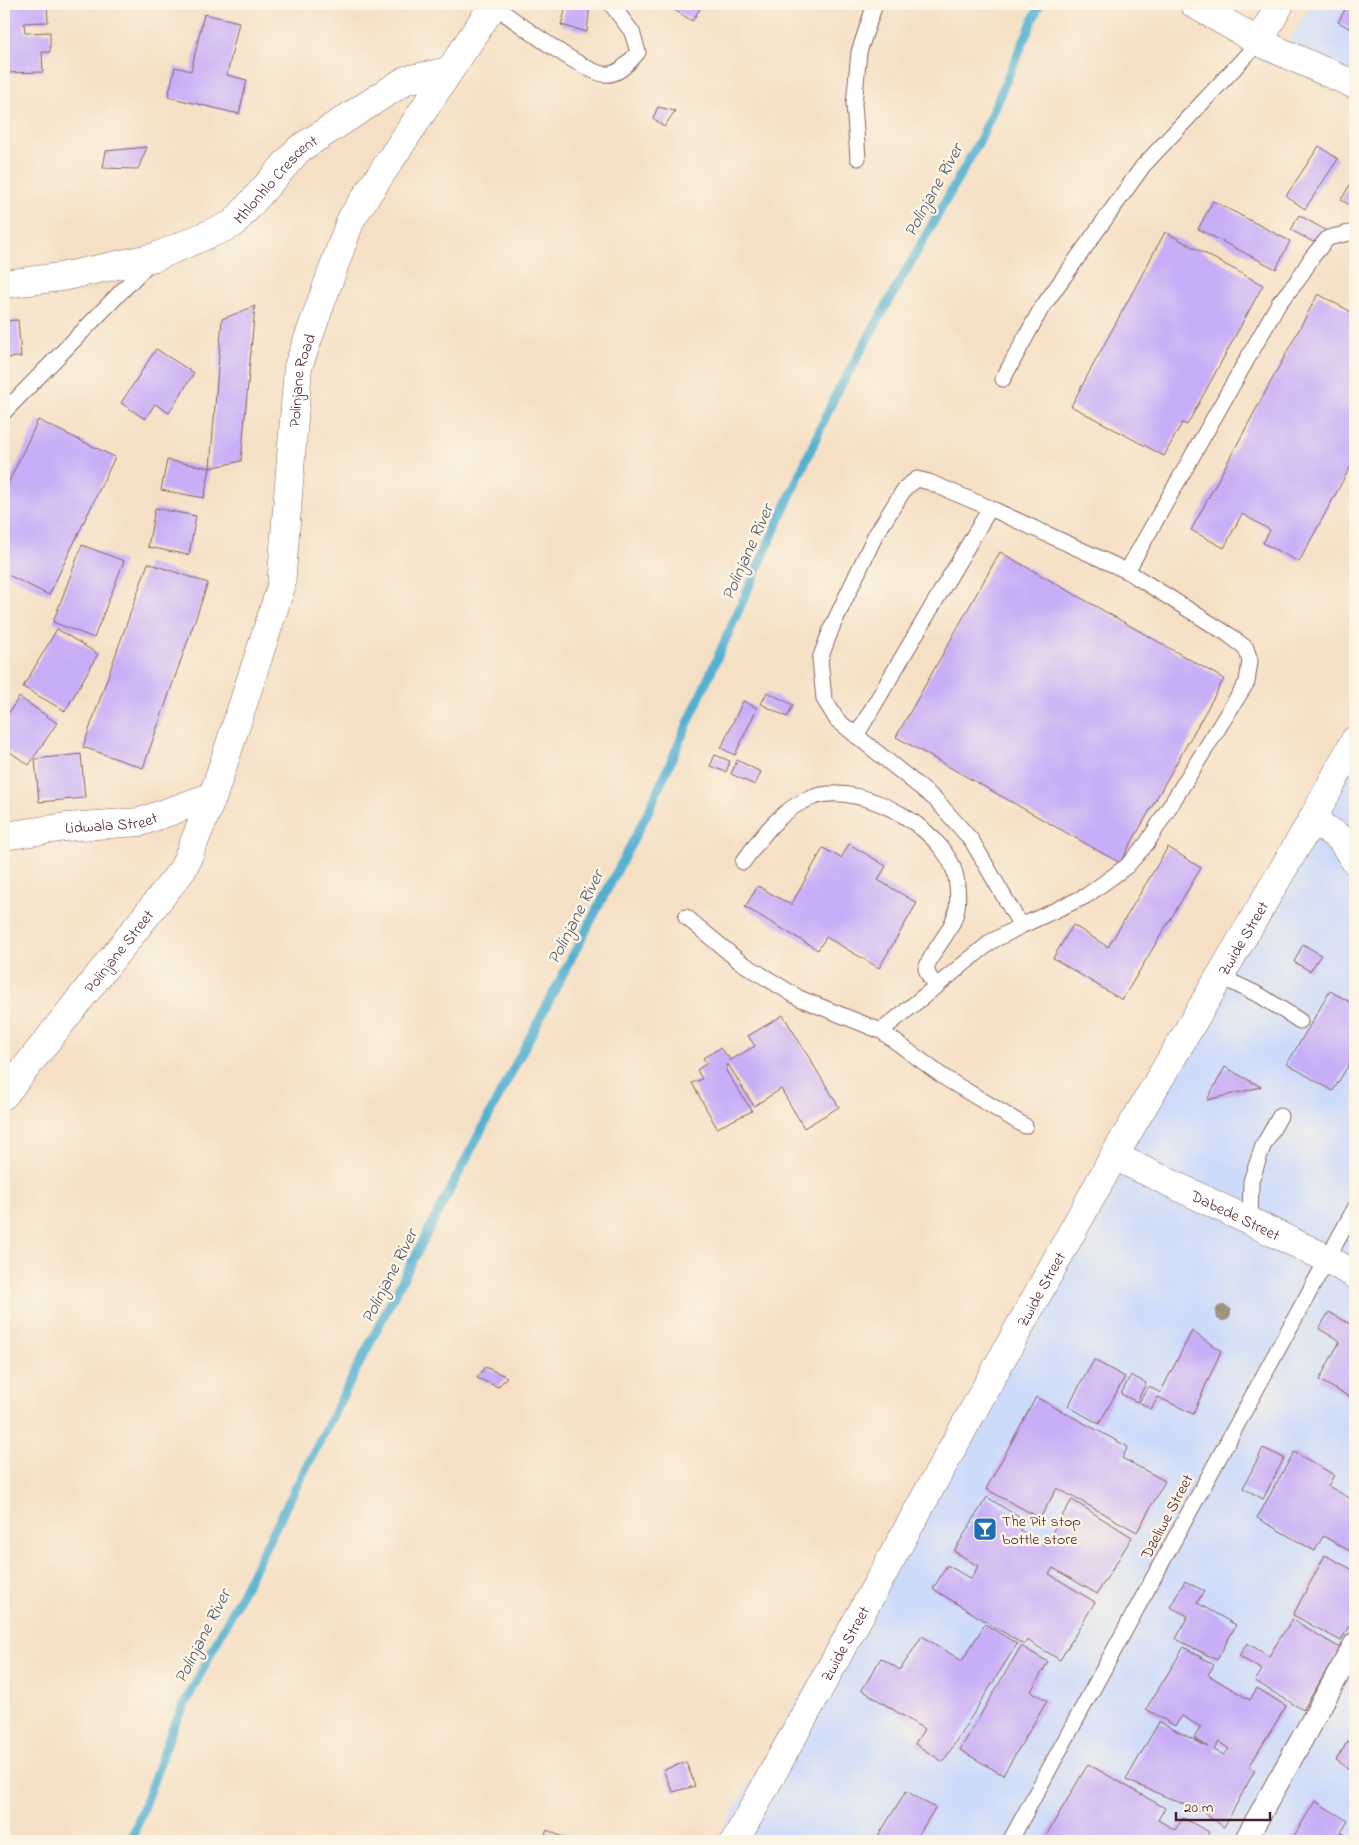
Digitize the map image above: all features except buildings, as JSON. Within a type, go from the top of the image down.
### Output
[{"type":"street","points":[[1194,4],[1259,42],[1355,85]]},
{"type":"street","points":[[1259,42],[1280,4]]},
{"type":"street","name":"Polinjane Road","points":[[213,796],[281,587],[298,367],[351,219],[493,5]]},
{"type":"street","name":"Mhlonhlo Crescent","points":[[4,284],[61,277],[154,257],[233,224],[299,149],[406,80],[450,71]]},
{"type":"street","name":"Zwide Street","points":[[735,1841],[1114,1156],[1312,820],[1355,740]]},
{"type":"street","name":"Lidwala Street","points":[[4,836],[66,827],[140,822],[213,796]]},
{"type":"street","name":"Polinjane Street","points":[[4,1095],[183,869],[213,796]]},
{"type":"street","points":[[1312,820],[1340,838],[1355,860]]},
{"type":"street","name":"Dabede Street","points":[[1114,1156],[1326,1258],[1355,1275]]},
{"type":"street","points":[[1245,1841],[1355,1644]]},
{"type":"lane","points":[[493,5],[582,65],[604,74],[623,69],[638,52],[632,32],[611,4]]},
{"type":"lane","points":[[858,158],[854,104],[859,52],[875,4]]},
{"type":"lane","points":[[1003,379],[1041,309],[1143,166],[1259,42]]},
{"type":"lane","points":[[1127,571],[1279,303],[1328,238],[1349,233],[1355,234]]},
{"type":"lane","points":[[4,412],[154,257]]},
{"type":"lane","points":[[881,1031],[992,941],[1086,896],[1126,866],[1148,843],[1247,682],[1250,661],[1246,648],[1229,635],[1127,571],[990,508],[929,482],[917,479],[905,488],[875,536],[820,659],[824,699],[836,720],[936,800],[972,841],[1022,926]]},
{"type":"lane","points":[[856,736],[990,508]]},
{"type":"lane","points":[[743,862],[758,841],[786,811],[815,796],[854,795],[887,805],[919,825],[950,859],[957,886],[956,915],[947,933],[935,949],[926,969],[937,986]]},
{"type":"lane","points":[[686,918],[739,961],[799,998],[881,1031],[945,1078],[1025,1126]]},
{"type":"lane","points":[[1220,976],[1260,996],[1300,1021]]},
{"type":"lane","points":[[1250,1222],[1251,1182],[1263,1146],[1280,1116]]},
{"type":"lane","name":"Dzeliwe Street","points":[[1010,1841],[1326,1258],[1355,1208]]},
{"type":"shaded area","points":[[1311,4],[1355,4],[1355,79],[1287,46]]},
{"type":"shaded area","points":[[1355,740],[1355,1841],[716,1841],[1114,1156]]},
{"type":"waterway","name":"Polinjane River","points":[[131,1841],[173,1727],[390,1304],[648,812],[834,398],[980,140],[1040,4]]},
{"type":"place","name":"The Pit stop bottle store","points":[[985,1529]]}]
